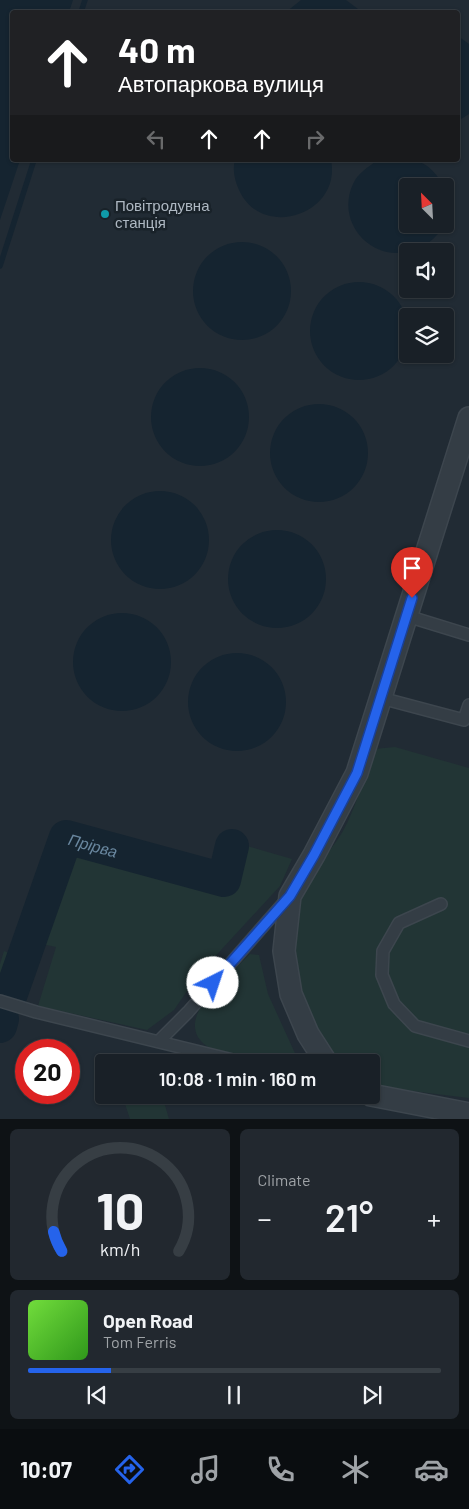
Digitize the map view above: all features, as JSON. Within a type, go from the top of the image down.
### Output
[{"type":"street","points":[[321,1054],[308,1034],[291,994],[284,951],[290,896],[357,773],[469,418]]},
{"type":"street","points":[[380,1097],[469,1114]]},
{"type":"lane","points":[[407,616],[469,634]]},
{"type":"lane","points":[[381,698],[464,720],[469,705]]},
{"type":"lane","points":[[159,1041],[188,1012],[290,896]]},
{"type":"lane","points":[[441,904],[400,923],[383,951],[382,975],[394,1004],[415,1026],[469,1041]]},
{"type":"lane","points":[[0,1001],[36,1012],[210,1054]]},
{"type":"green space","points":[[395,747],[469,768],[469,1098],[380,1087],[380,1054],[332,1054],[312,1025],[296,978],[293,953],[294,928],[298,905],[306,883],[339,838],[348,821],[374,749]]},
{"type":"green space","points":[[53,832],[89,839],[90,835],[140,848],[241,867],[247,846],[292,859],[280,886],[198,975],[174,1010],[147,1030],[38,1006],[56,947],[42,944],[23,992],[0,984],[0,964],[4,951],[18,956],[26,933],[16,931]]},
{"type":"green space","points":[[250,954],[259,955],[268,994],[295,1054],[225,1054],[215,1051],[202,1042],[195,1031],[197,1015],[207,999]]},
{"type":"green space","points":[[125,1104],[165,1104],[169,1119],[130,1119]]},
{"type":"water","points":[[0,0],[73,0],[70,10],[10,10],[10,162],[19,162],[0,220]]},
{"type":"water","points":[[301,0],[346,0],[359,10],[288,10]]},
{"type":"water","points":[[460,37],[469,44],[469,114],[460,120]]},
{"type":"water","points":[[235,162],[331,162],[331,179],[324,195],[313,207],[298,214],[281,217],[265,214],[250,206],[236,183]]},
{"type":"water","points":[[375,162],[418,162],[430,168],[438,178],[399,178],[399,233],[438,233],[434,239],[428,243],[399,243],[399,252],[395,253],[382,251],[370,245],[360,236],[353,225],[349,212],[349,199],[353,184],[360,173]]},
{"type":"water","points":[[242,242],[261,246],[277,256],[287,272],[291,291],[287,310],[277,326],[261,336],[242,340],[223,336],[207,326],[197,310],[193,291],[197,272],[207,256],[223,246]]},
{"type":"water","points":[[349,283],[369,283],[386,290],[402,308],[399,308],[399,359],[386,372],[369,379],[349,379],[332,372],[318,358],[311,341],[311,321],[318,304],[332,290]]},
{"type":"water","points":[[200,368],[219,372],[235,382],[245,398],[249,417],[245,436],[235,452],[219,462],[200,466],[181,462],[165,452],[155,436],[151,417],[155,398],[165,382],[181,372]]},
{"type":"water","points":[[319,404],[338,408],[354,418],[364,434],[368,453],[364,472],[354,488],[338,498],[319,502],[300,498],[284,488],[274,472],[270,453],[274,434],[284,418],[300,408]]},
{"type":"water","points":[[160,491],[179,495],[195,505],[205,521],[209,540],[205,559],[195,575],[179,585],[160,589],[141,585],[125,575],[115,559],[111,540],[115,521],[125,505],[141,495]]},
{"type":"water","points":[[277,530],[296,534],[312,544],[322,560],[326,579],[322,598],[312,614],[296,624],[277,628],[258,624],[242,614],[232,598],[228,579],[232,560],[242,544],[258,534]]},
{"type":"water","points":[[122,613],[141,617],[157,627],[167,643],[171,662],[167,681],[157,697],[141,707],[122,711],[103,707],[87,697],[77,681],[73,662],[77,643],[87,627],[103,617]]},
{"type":"water","points":[[237,653],[256,657],[272,667],[282,683],[286,702],[282,721],[272,737],[256,747],[237,751],[218,747],[202,737],[192,721],[188,702],[192,683],[202,667],[218,657]]},
{"type":"waterway","points":[[82,10],[85,0]]},
{"type":"waterway","points":[[0,266],[33,162]]},
{"type":"waterway","name":"Прірва","points":[[9,999],[66,837],[224,880],[232,846]]},
{"type":"waterway","name":"Прірва","points":[[0,1026],[2,1019]]},
{"type":"place","name":"Повітродувна станція","points":[[105,214]]},
{"type":"route","points":[[213,983],[290,896],[357,773],[412,598]]}]
